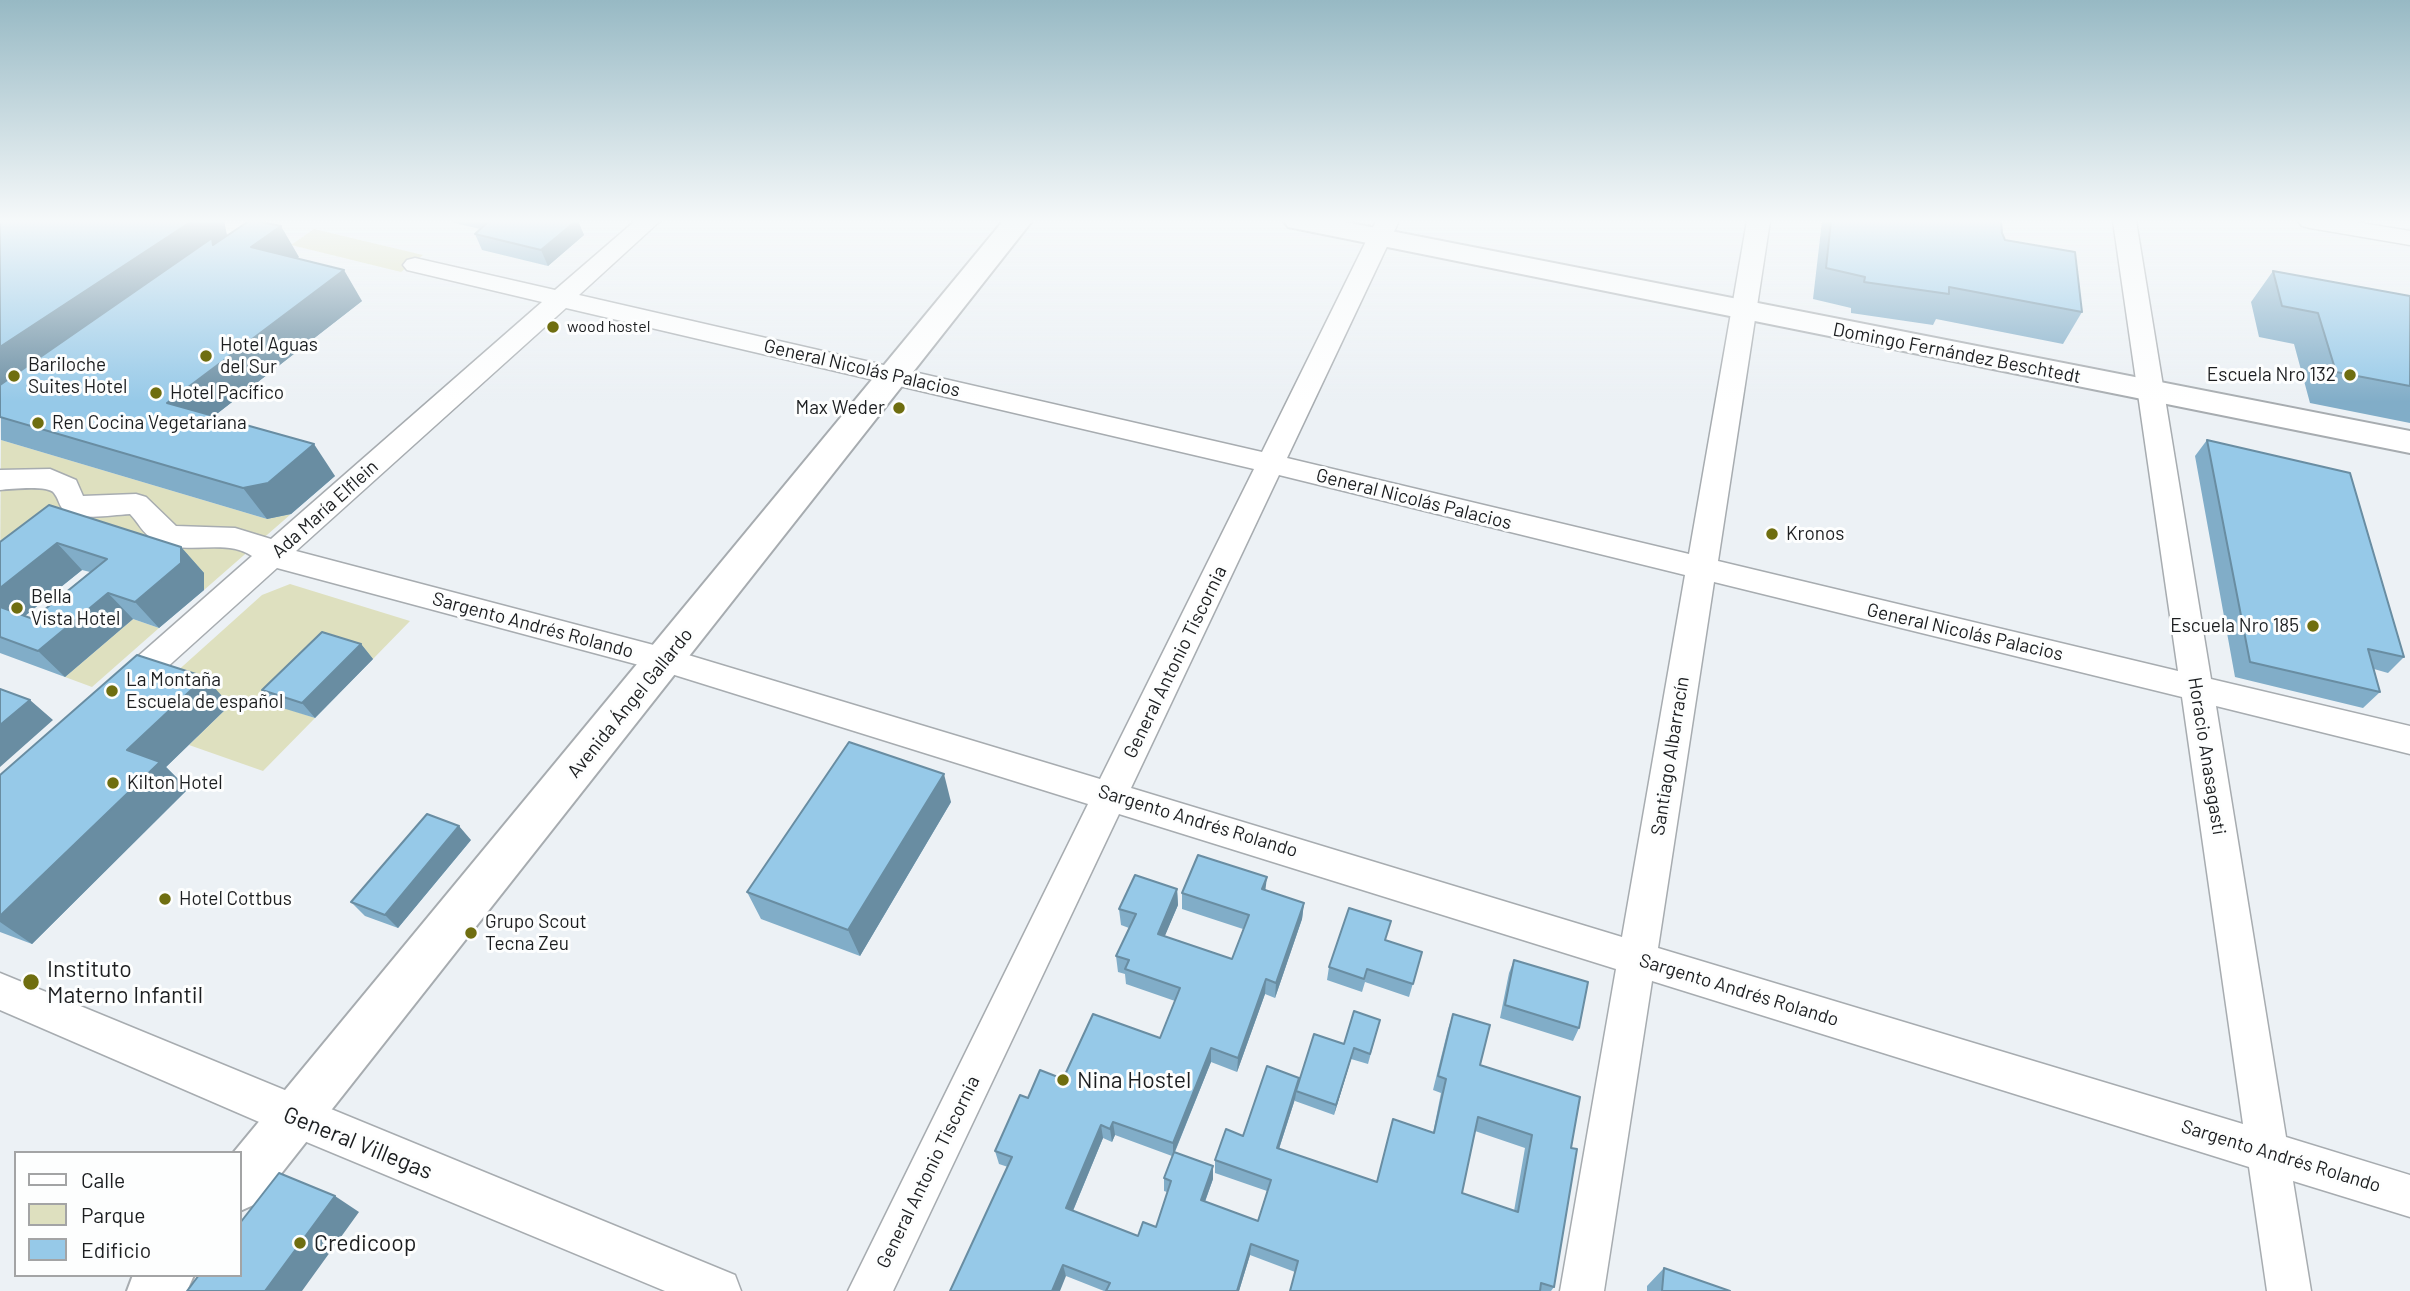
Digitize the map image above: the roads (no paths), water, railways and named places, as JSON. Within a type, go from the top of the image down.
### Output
[{"type":"main road","name":"Avenida Ángel Gallardo","points":[[242,1183],[970,281]]},
{"type":"main road","name":"Domingo Fernández Beschtedt","points":[[1613,281],[1744,311],[2410,442]]},
{"type":"main road","points":[[154,1291],[165,1277]]},
{"type":"street","name":"General Nicolás Palacios","points":[[482,281],[1272,464],[1700,570],[2410,740]]},
{"type":"street","name":"Ada María Elflein","points":[[104,705],[580,281]]},
{"type":"street","name":"General Antonio Tiscornia","points":[[870,1291],[1359,281]]},
{"type":"street","name":"Santiago Albarracín","points":[[1582,1291],[1749,281]]},
{"type":"street","name":"Horacio Anasagasti","points":[[2134,281],[2289,1291]]},
{"type":"street","name":"Sargento Andrés Rolando","points":[[0,481],[50,479],[65,487],[72,502],[79,506],[136,504],[144,508],[159,530],[170,535],[196,539],[244,538],[263,547],[272,556],[665,660],[1111,794],[1636,959],[2410,1196]]},
{"type":"street","name":"General Villegas","points":[[0,991],[294,1118],[719,1291]]},
{"type":"place","name":"wood hostel","points":[[553,327]]},
{"type":"place","name":"Hotel Aguas del Sur","points":[[206,356]]},
{"type":"place","name":"Escuela Nro 132","points":[[2350,375]]},
{"type":"place","name":"Bariloche Suites Hotel","points":[[14,376]]},
{"type":"place","name":"Hotel Pacífico","points":[[156,393]]},
{"type":"place","name":"Max Weder","points":[[899,408]]},
{"type":"place","name":"Ren Cocina Vegetariana","points":[[38,423]]},
{"type":"place","name":"Kronos","points":[[1772,534]]},
{"type":"place","name":"Bella Vista Hotel","points":[[17,608]]},
{"type":"place","name":"Escuela Nro 185","points":[[2313,626]]},
{"type":"place","name":"La Montaña Escuela de español","points":[[112,691]]},
{"type":"place","name":"Kilton Hotel","points":[[113,783]]},
{"type":"place","name":"Hotel Cottbus","points":[[165,899]]},
{"type":"place","name":"Grupo Scout Tecna Zeu","points":[[471,933]]},
{"type":"place","name":"Instituto Materno Infantil","points":[[31,982]]},
{"type":"place","name":"Nina Hostel","points":[[1063,1080]]},
{"type":"place","name":"Credicoop","points":[[300,1243]]}]
